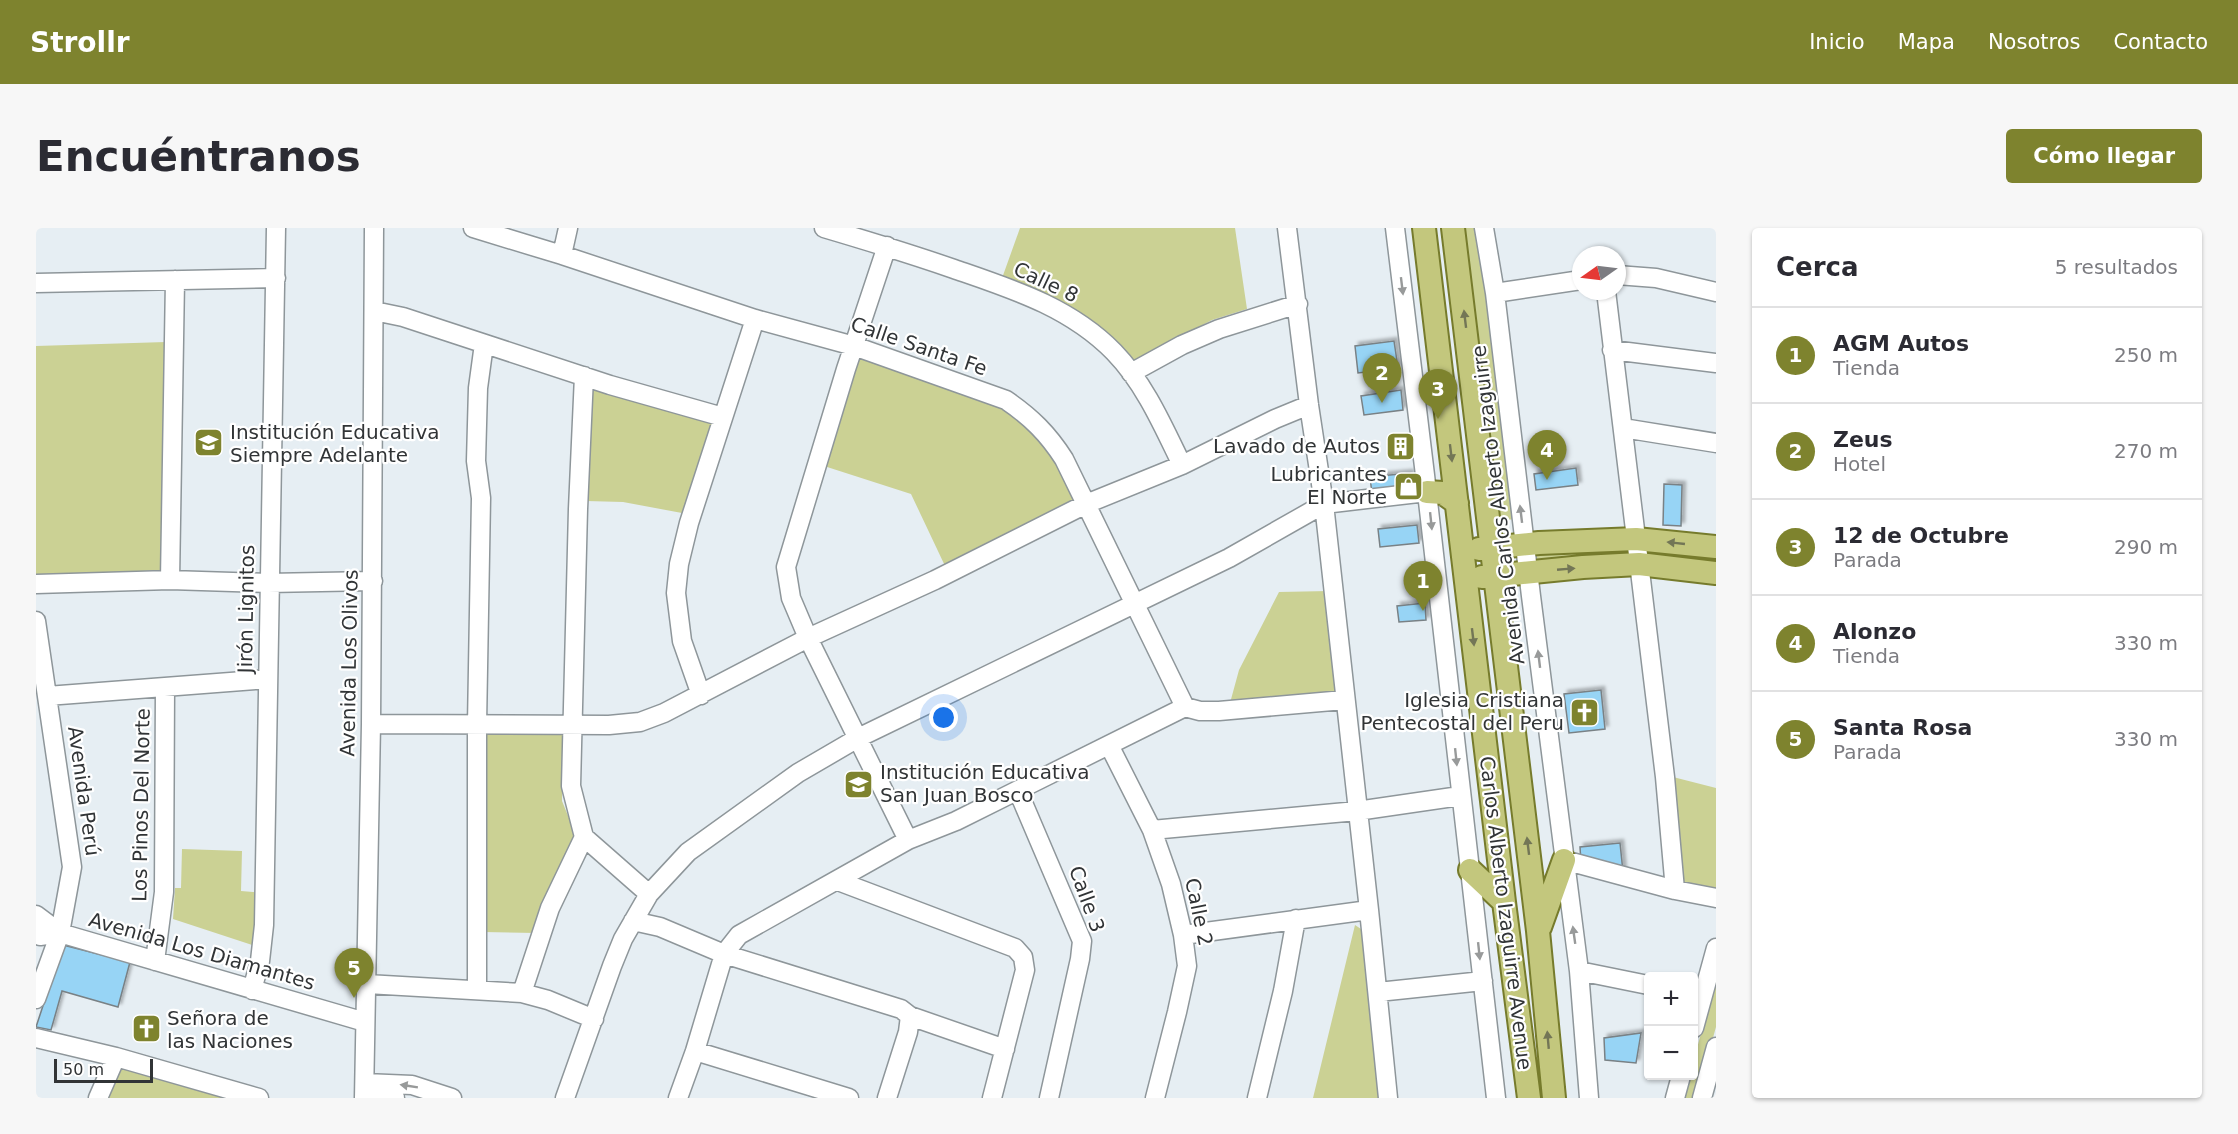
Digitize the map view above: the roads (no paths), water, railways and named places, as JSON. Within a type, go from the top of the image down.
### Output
[{"type":"main road","name":"Carlos Alberto Izaguirre Avenue","points":[[1424,228],[1529,1098]]},
{"type":"main road","name":"Carlos Alberto Izaguirre Avenue","points":[[1453,228],[1538,931],[1554,1098]]},
{"type":"main road","points":[[1428,262],[1438,252],[1448,252],[1458,257]]},
{"type":"main road","points":[[1427,492],[1443,493],[1457,503]]},
{"type":"main road","points":[[1463,551],[1525,544],[1636,539],[1716,547]]},
{"type":"main road","points":[[1466,579],[1639,564],[1716,573]]},
{"type":"main road","points":[[1538,931],[1564,860]]},
{"type":"main road","points":[[1470,870],[1504,902]]},
{"type":"street","name":"Jirón Lignitos","points":[[252,990],[260,961],[264,925],[268,583],[276,228]]},
{"type":"street","name":"Avenida Los Olivos","points":[[364,1092],[373,581],[374,228]]},
{"type":"street","name":"Calle Santa Fe","points":[[473,228],[755,319],[854,346],[1006,400],[1041,428],[1058,449],[1185,707]]},
{"type":"street","points":[[562,255],[568,228]]},
{"type":"street","name":"Calle 8","points":[[824,228],[887,246],[1006,287],[1060,310],[1092,332],[1131,373],[1153,406],[1182,465]]},
{"type":"street","points":[[1287,228],[1324,504],[1388,1098]]},
{"type":"street","points":[[1395,228],[1496,1098]]},
{"type":"street","name":"Avenida Carlos Alberto Izaguirre","points":[[1484,228],[1496,293],[1528,572],[1580,971],[1589,1098]]},
{"type":"street","points":[[887,246],[786,567],[791,598],[808,638],[908,840]]},
{"type":"street","points":[[1626,276],[1656,278],[1716,292]]},
{"type":"street","points":[[36,283],[276,278]]},
{"type":"street","points":[[170,580],[176,280]]},
{"type":"street","points":[[1496,293],[1572,281]]},
{"type":"street","points":[[1607,300],[1665,777],[1674,890]]},
{"type":"street","points":[[1131,373],[1219,328],[1298,304]]},
{"type":"street","points":[[374,310],[723,417]]},
{"type":"street","points":[[701,695],[682,641],[676,593],[679,564],[689,524],[755,319]]},
{"type":"street","points":[[477,990],[477,725],[481,498],[476,461],[478,388],[484,344]]},
{"type":"street","points":[[1612,350],[1716,363]]},
{"type":"street","points":[[584,376],[571,786],[584,837],[649,894]]},
{"type":"street","points":[[371,724],[609,725],[640,722],[701,695],[808,638],[935,580],[1086,504],[1182,465],[1275,419],[1309,405]]},
{"type":"street","points":[[1623,428],[1716,443]]},
{"type":"street","points":[[566,1098],[612,966],[633,921],[649,894],[688,852],[798,773],[858,738],[1229,558],[1324,504],[1427,492]]},
{"type":"street","points":[[36,584],[170,580],[268,583],[373,581]]},
{"type":"street","name":"Avenida Perú","points":[[36,621],[72,867],[60,933],[36,999]]},
{"type":"street","points":[[47,696],[268,679]]},
{"type":"street","name":"Los Pinos Del Norte","points":[[154,961],[164,892],[165,687]]},
{"type":"street","points":[[678,1098],[695,1051],[724,954],[739,935],[908,840],[956,821],[1185,707],[1200,711],[1219,711],[1344,700]]},
{"type":"street","name":"Calle 2","points":[[1109,745],[1152,830],[1171,884],[1183,935],[1187,966],[1155,1098]]},
{"type":"street","name":"Calle 3","points":[[1018,791],[1082,941],[1049,1098]]},
{"type":"street","points":[[1152,830],[1357,811],[1460,796]]},
{"type":"street","points":[[522,993],[550,908],[584,837]]},
{"type":"street","points":[[1564,860],[1674,890],[1716,898]]},
{"type":"street","points":[[838,880],[1015,948],[1023,957],[1025,970],[992,1098]]},
{"type":"street","points":[[1183,935],[1369,910]]},
{"type":"street","name":"Avenida Los Diamantes","points":[[36,915],[60,933],[365,1022]]},
{"type":"street","points":[[1257,1098],[1283,991],[1296,919]]},
{"type":"street","points":[[633,921],[660,927],[724,954],[902,1009],[910,1016],[1005,1049]]},
{"type":"street","name":"Avenida Los Diamantes","points":[[36,934],[40,936],[60,933]]},
{"type":"street","points":[[1698,995],[1716,948]]},
{"type":"street","points":[[1580,971],[1644,984]]},
{"type":"street","points":[[1378,992],[1483,981]]},
{"type":"street","points":[[367,984],[522,993],[548,1000],[594,1019]]},
{"type":"street","points":[[887,1098],[908,1032],[910,1016]]},
{"type":"street","points":[[36,1038],[116,1057],[259,1098]]},
{"type":"street","points":[[1702,1098],[1716,1047]]},
{"type":"street","points":[[695,1051],[849,1098]]},
{"type":"street","points":[[98,1098],[116,1057]]},
{"type":"street","points":[[1675,1098],[1680,1080]]},
{"type":"street","points":[[364,1092],[412,1085],[452,1098]]},
{"type":"street","points":[[364,1092],[395,1098]]},
{"type":"place","name":"Zeus","points":[[1382,403]]},
{"type":"place","name":"12 de Octubre","points":[[1438,419]]},
{"type":"place","name":"Institución Educativa Siempre Adelante","points":[[209,443]]},
{"type":"place","name":"Lavado de Autos","points":[[1401,446]]},
{"type":"place","name":"Alonzo","points":[[1547,480]]},
{"type":"place","name":"Lubricantes El Norte","points":[[1408,486]]},
{"type":"place","name":"AGM Autos","points":[[1423,611]]},
{"type":"place","name":"Iglesia Cristiana Pentecostal del Peru","points":[[1585,712]]},
{"type":"place","name":"Institución Educativa San Juan Bosco","points":[[859,784]]},
{"type":"place","name":"Santa Rosa","points":[[354,998]]},
{"type":"place","name":"Señora de las Naciones","points":[[146,1029]]}]
